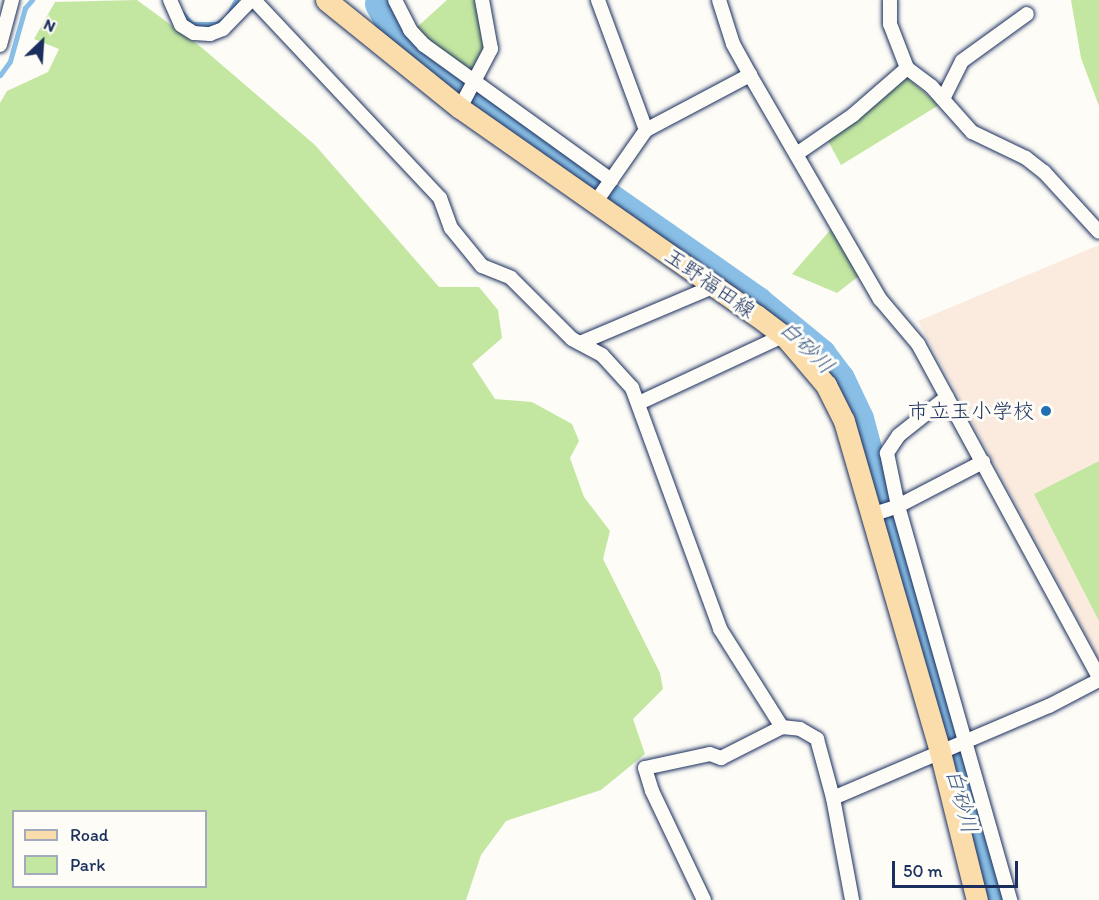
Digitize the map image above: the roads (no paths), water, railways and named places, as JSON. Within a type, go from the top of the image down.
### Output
[{"type":"main road","name":"玉野福田線","points":[[326,0],[462,105],[604,191],[715,286],[783,336],[826,385],[885,510],[977,900]]},
{"type":"street","points":[[0,45],[12,0]]},
{"type":"street","points":[[170,0],[181,25],[194,33],[210,34],[223,29],[253,0],[440,198],[451,228],[482,266],[511,278],[580,344],[602,355],[632,388],[720,629],[782,728]]},
{"type":"street","points":[[395,0],[410,30],[424,45],[604,191],[646,130],[750,75]]},
{"type":"street","points":[[462,105],[491,49],[482,0]]},
{"type":"street","points":[[598,0],[646,130]]},
{"type":"street","points":[[718,0],[733,44],[750,75],[798,153],[868,279],[918,344],[1098,681],[963,743],[833,798]]},
{"type":"street","points":[[890,0],[890,24],[907,68],[943,99],[972,132],[1026,158],[1044,172],[1099,232]]},
{"type":"street","points":[[943,99],[962,61],[1027,14]]},
{"type":"street","points":[[798,153],[853,115],[907,68]]},
{"type":"street","points":[[580,344],[715,286]]},
{"type":"street","points":[[639,403],[783,336]]},
{"type":"street","points":[[947,397],[899,435],[887,453],[885,510],[963,743],[1010,900]]},
{"type":"street","points":[[885,510],[983,462]]},
{"type":"street","points":[[704,900],[651,791],[645,768],[710,754],[721,758],[782,728],[800,729],[817,740],[833,798],[852,900]]},
{"type":"waterway","points":[[0,75],[10,61],[25,8],[32,0]]},
{"type":"waterway","points":[[182,13],[192,24],[216,24],[227,17],[236,0]]},
{"type":"waterway","name":"白砂川","points":[[380,4],[404,46],[457,91],[758,302],[821,354],[840,379],[859,419],[989,900]]},
{"type":"place","name":"市立玉小学校","points":[[1046,411]]}]
